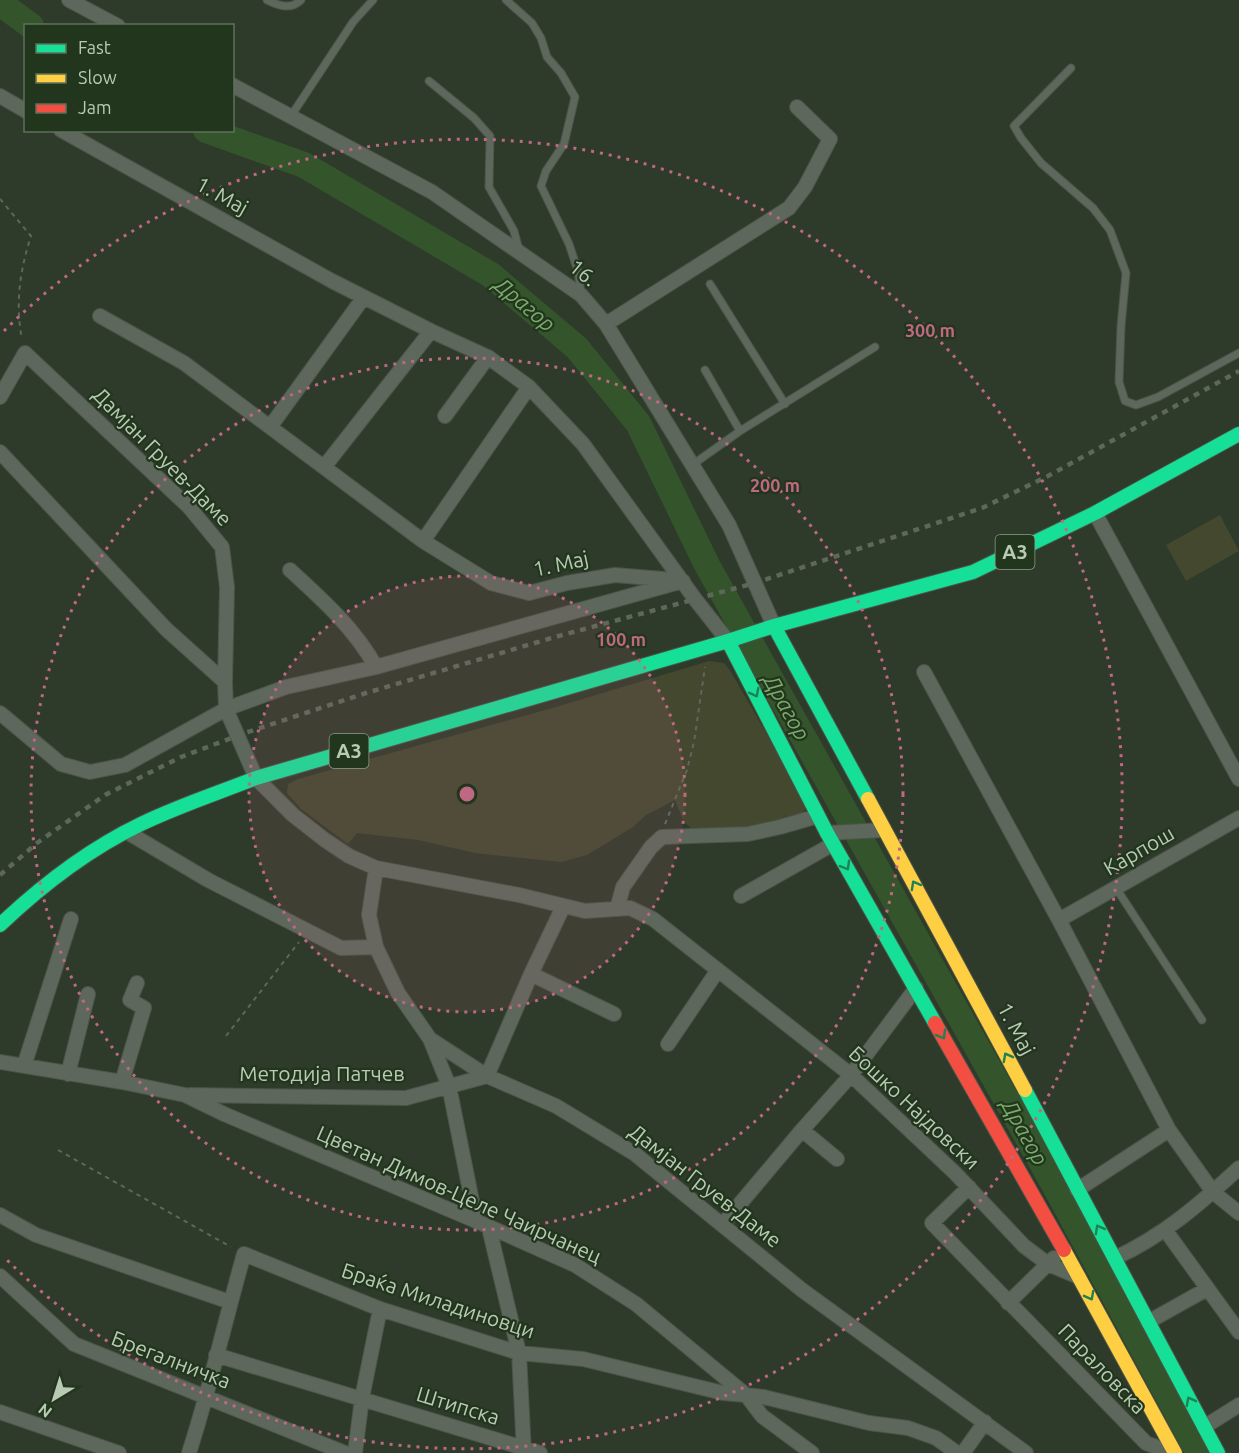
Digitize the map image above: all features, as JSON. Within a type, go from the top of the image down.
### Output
[{"type":"street","points":[[69,0],[88,4],[115,24]]},
{"type":"street","name":"16.","points":[[234,86],[432,192],[581,295],[606,324],[729,525],[774,626]]},
{"type":"street","points":[[0,96],[24,110]]},
{"type":"street","points":[[606,324],[789,208],[805,187],[830,139],[797,107]]},
{"type":"street","name":"1. Мај","points":[[65,132],[363,297],[488,357],[529,387],[583,444],[728,641],[818,816],[833,836],[1064,1249],[1174,1453]]},
{"type":"street","points":[[270,426],[363,297]]},
{"type":"street","name":"1. Мај","points":[[100,316],[184,363],[423,542],[491,583],[529,593],[567,583],[615,575],[683,581]]},
{"type":"street","points":[[324,467],[431,331]]},
{"type":"street","points":[[0,397],[26,353]]},
{"type":"street","name":"Дамјан Груев-Даме","points":[[26,353],[189,507],[222,547],[227,587],[226,710],[256,778],[293,814],[325,840],[358,861],[376,868],[369,915],[376,947],[398,993],[430,1039],[487,1076],[556,1106],[635,1154],[802,1290],[1026,1453]]},
{"type":"street","points":[[445,416],[488,357]]},
{"type":"street","points":[[423,542],[529,387]]},
{"type":"street","name":"A3","points":[[0,925],[78,861],[126,831],[194,802],[256,778],[774,626],[974,572],[1095,513],[1239,434]]},
{"type":"street","points":[[0,452],[166,629],[225,682]]},
{"type":"street","points":[[1095,513],[1239,779]]},
{"type":"street","points":[[290,570],[336,612],[364,646],[376,668]]},
{"type":"street","points":[[0,712],[61,764],[90,772],[125,765],[226,710],[285,687],[376,668],[683,581]]},
{"type":"street","name":"1. Мај","points":[[774,626],[880,830],[967,980],[1218,1453]]},
{"type":"street","points":[[924,672],[1059,920],[1169,1130],[1213,1192],[1239,1213]]},
{"type":"street","points":[[617,909],[623,887],[658,839],[667,836],[748,834],[818,816]]},
{"type":"street","name":"Карпош","points":[[1059,920],[1239,818]]},
{"type":"street","points":[[741,896],[833,836],[880,830]]},
{"type":"street","points":[[126,831],[208,880],[341,948],[376,947]]},
{"type":"street","name":"Бошко Најдовски","points":[[376,868],[508,892],[585,911],[630,908],[653,919],[851,1075],[969,1187],[1024,1246],[1048,1264],[1079,1276]]},
{"type":"street","points":[[487,1076],[563,907]]},
{"type":"street","points":[[24,1066],[71,919]]},
{"type":"street","points":[[668,1044],[718,970]]},
{"type":"street","points":[[531,974],[614,1014]]},
{"type":"street","points":[[122,1082],[144,1008],[130,999],[137,983]]},
{"type":"street","points":[[723,1224],[801,1130],[851,1075],[916,988]]},
{"type":"street","points":[[68,1074],[88,994]]},
{"type":"street","points":[[430,1039],[449,1086],[476,1221]]},
{"type":"street","name":"Цветан Димов-Целе Чаирчанец","points":[[0,1062],[185,1095],[224,1114],[575,1265],[636,1304],[746,1395]]},
{"type":"street","name":"Методија Патчев","points":[[185,1095],[406,1098],[487,1076]]},
{"type":"street","points":[[224,1114],[225,1095]]},
{"type":"street","points":[[801,1130],[837,1159]]},
{"type":"street","points":[[1077,1190],[1169,1130]]},
{"type":"street","points":[[1115,1258],[1166,1231],[1239,1168]]},
{"type":"street","name":"Параловска","points":[[969,1187],[932,1223],[1146,1443],[1174,1453]]},
{"type":"street","points":[[0,1215],[36,1235],[230,1302]]},
{"type":"street","points":[[489,1228],[519,1353],[524,1451]]},
{"type":"street","points":[[1166,1231],[1239,1332]]},
{"type":"street","points":[[1008,1303],[1064,1249]]},
{"type":"street","points":[[189,1453],[207,1396],[216,1354],[244,1254]]},
{"type":"street","name":"Браќа Миладиновци","points":[[244,1254],[380,1309],[519,1353],[583,1359],[723,1394],[746,1395]]},
{"type":"street","name":"Брегалничка","points":[[0,1276],[74,1344],[345,1453]]},
{"type":"street","points":[[1148,1322],[1207,1289]]},
{"type":"street","points":[[355,1453],[362,1398],[380,1309]]},
{"type":"street","name":"Штипска","points":[[216,1354],[362,1398],[524,1451],[540,1453]]},
{"type":"street","points":[[746,1395],[762,1416],[812,1453]]},
{"type":"street","points":[[746,1395],[764,1396],[870,1423],[908,1428],[936,1438],[957,1453]]},
{"type":"street","points":[[1204,1427],[1239,1405]]},
{"type":"street","points":[[0,1412],[119,1453]]},
{"type":"street","points":[[963,1453],[985,1422]]},
{"type":"lane","points":[[267,0],[282,7],[301,0]]},
{"type":"lane","points":[[291,116],[353,22],[373,0]]},
{"type":"lane","points":[[506,0],[532,23],[541,38],[547,57],[561,73],[575,98],[564,144],[546,171],[541,186],[569,244],[578,270],[581,295]]},
{"type":"lane","points":[[1071,68],[1014,126],[1041,163],[1093,208],[1110,230],[1126,273],[1119,382],[1125,401],[1136,405],[1158,397],[1239,353]]},
{"type":"lane","points":[[429,81],[474,118],[490,136],[489,187],[514,231],[520,252]]},
{"type":"lane","points":[[710,284],[785,404]]},
{"type":"lane","points":[[692,465],[740,431],[875,347]]},
{"type":"lane","points":[[705,370],[740,431]]},
{"type":"lane","points":[[1116,888],[1202,1020]]},
{"type":"path","points":[[0,199],[31,236],[22,265],[18,318],[26,353]]},
{"type":"path","points":[[658,839],[676,800],[694,742],[708,647]]},
{"type":"path","points":[[226,1036],[308,931]]},
{"type":"path","points":[[58,1150],[244,1254]]},
{"type":"green space","points":[[1220,515],[1239,551],[1186,581],[1166,545]]},
{"type":"green space","points":[[709,661],[724,663],[730,670],[807,804],[807,808],[799,815],[754,827],[694,831],[684,822],[675,800],[646,815],[633,827],[587,855],[561,862],[475,853],[418,840],[357,833],[348,844],[301,809],[287,793],[288,784],[298,779],[556,707]]},
{"type":"waterway","name":"Драгор","points":[[0,3],[28,24]]},
{"type":"waterway","name":"Драгор","points":[[212,132],[304,165],[491,275],[577,348],[638,423],[707,565],[1058,1192],[1199,1453]]},
{"type":"railway","points":[[0,875],[37,843],[105,795],[181,757],[366,693],[555,637],[755,583],[982,508],[1048,476],[1239,371]]},
{"type":"traffic: fast","points":[[774,626],[973,572],[1095,513],[1239,434]]},
{"type":"traffic: fast","points":[[868,799],[774,626],[728,641],[827,833],[935,1023]]},
{"type":"traffic: fast","points":[[0,925],[49,882],[85,856],[122,834],[184,805],[256,778],[728,641]]},
{"type":"traffic: fast","points":[[1025,1090],[1218,1453]]},
{"type":"traffic: slow","points":[[868,799],[1025,1090]]},
{"type":"traffic: slow","points":[[1064,1250],[1175,1453]]},
{"type":"traffic: jam","points":[[935,1023],[1064,1250]]}]
